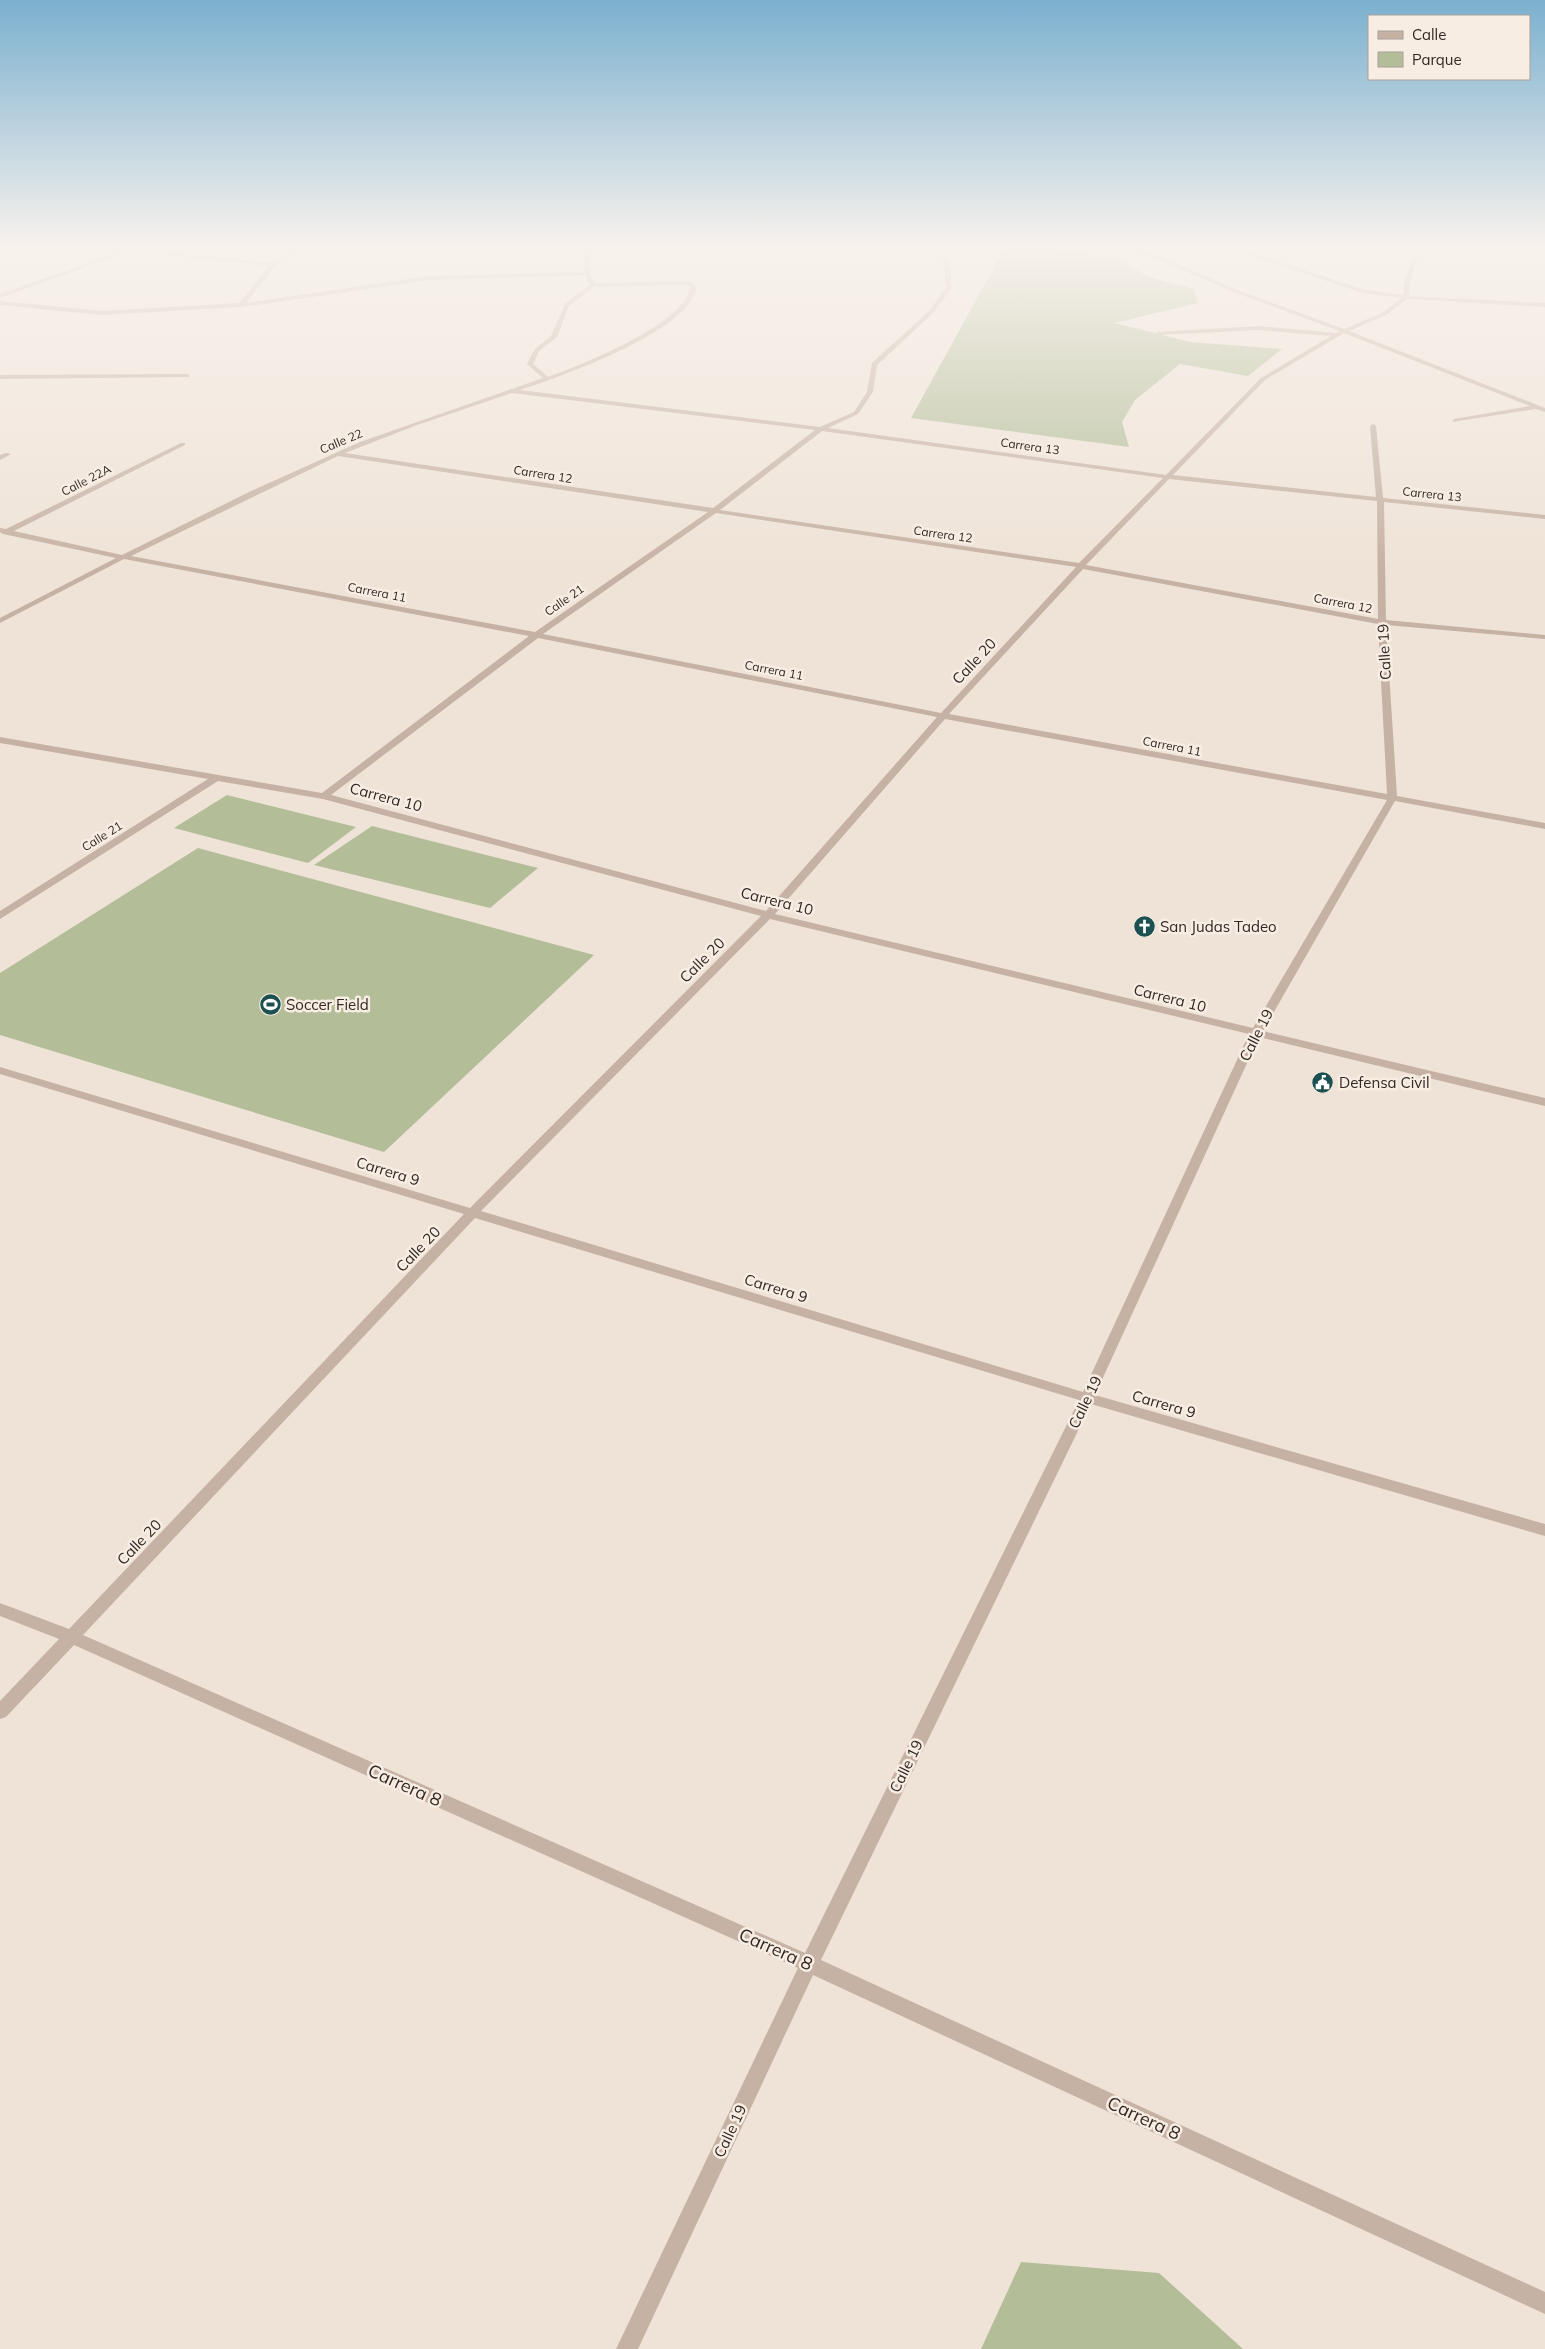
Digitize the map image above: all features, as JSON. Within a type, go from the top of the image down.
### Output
[{"type":"street","points":[[534,354],[530,364],[547,379]]},
{"type":"street","name":"Calle 22","points":[[0,621],[123,556],[337,454],[432,416],[578,370],[609,354]]},
{"type":"street","name":"Calle 21","points":[[324,796],[536,635],[714,511],[821,429],[856,413],[870,392],[874,364],[885,354]]},
{"type":"street","name":"Calle 20","points":[[0,1712],[472,1213],[768,914],[943,716],[1081,566],[1263,379],[1305,354]]},
{"type":"street","points":[[1397,354],[1541,406],[1545,410]]},
{"type":"street","points":[[0,377],[188,376]]},
{"type":"street","name":"Carrera 13","points":[[512,391],[821,429],[1168,477],[1545,517]]},
{"type":"street","points":[[1454,421],[1541,406]]},
{"type":"street","name":"Calle 19","points":[[627,2349],[809,1964],[1087,1398],[1255,1034],[1392,800],[1382,622],[1380,499],[1373,426]]},
{"type":"street","name":"Calle 22A","points":[[3,532],[183,444]]},
{"type":"street","points":[[0,458],[8,454]]},
{"type":"street","name":"Carrera 12","points":[[337,454],[1081,566],[1382,622],[1545,637]]},
{"type":"street","name":"Carrera 11","points":[[3,532],[943,716],[1392,800],[1545,826]]},
{"type":"street","name":"Carrera 10","points":[[0,740],[324,796],[768,914],[1255,1034],[1545,1102]]},
{"type":"street","name":"Calle 21","points":[[0,916],[216,778]]},
{"type":"street","name":"Carrera 9","points":[[0,1070],[1087,1398],[1545,1530]]},
{"type":"street","name":"Carrera 8","points":[[0,1609],[70,1636],[809,1964],[1545,2303]]},
{"type":"green space","points":[[947,354],[1276,354],[1248,376],[1180,364],[1135,400],[1122,422],[1129,447],[911,418]]},
{"type":"green space","points":[[227,795],[356,827],[308,863],[174,828]]},
{"type":"green space","points":[[372,826],[538,868],[490,908],[314,865]]},
{"type":"green space","name":"Soccer Field","points":[[198,848],[594,955],[384,1152],[0,1035],[0,973]]},
{"type":"green space","points":[[1021,2262],[1159,2273],[1243,2349],[981,2349]]},
{"type":"place","name":"San Judas Tadeo","points":[[1144,926]]},
{"type":"place","name":"Soccer Field","points":[[270,1004]]},
{"type":"place","name":"Defensa Civil","points":[[1323,1082]]}]
